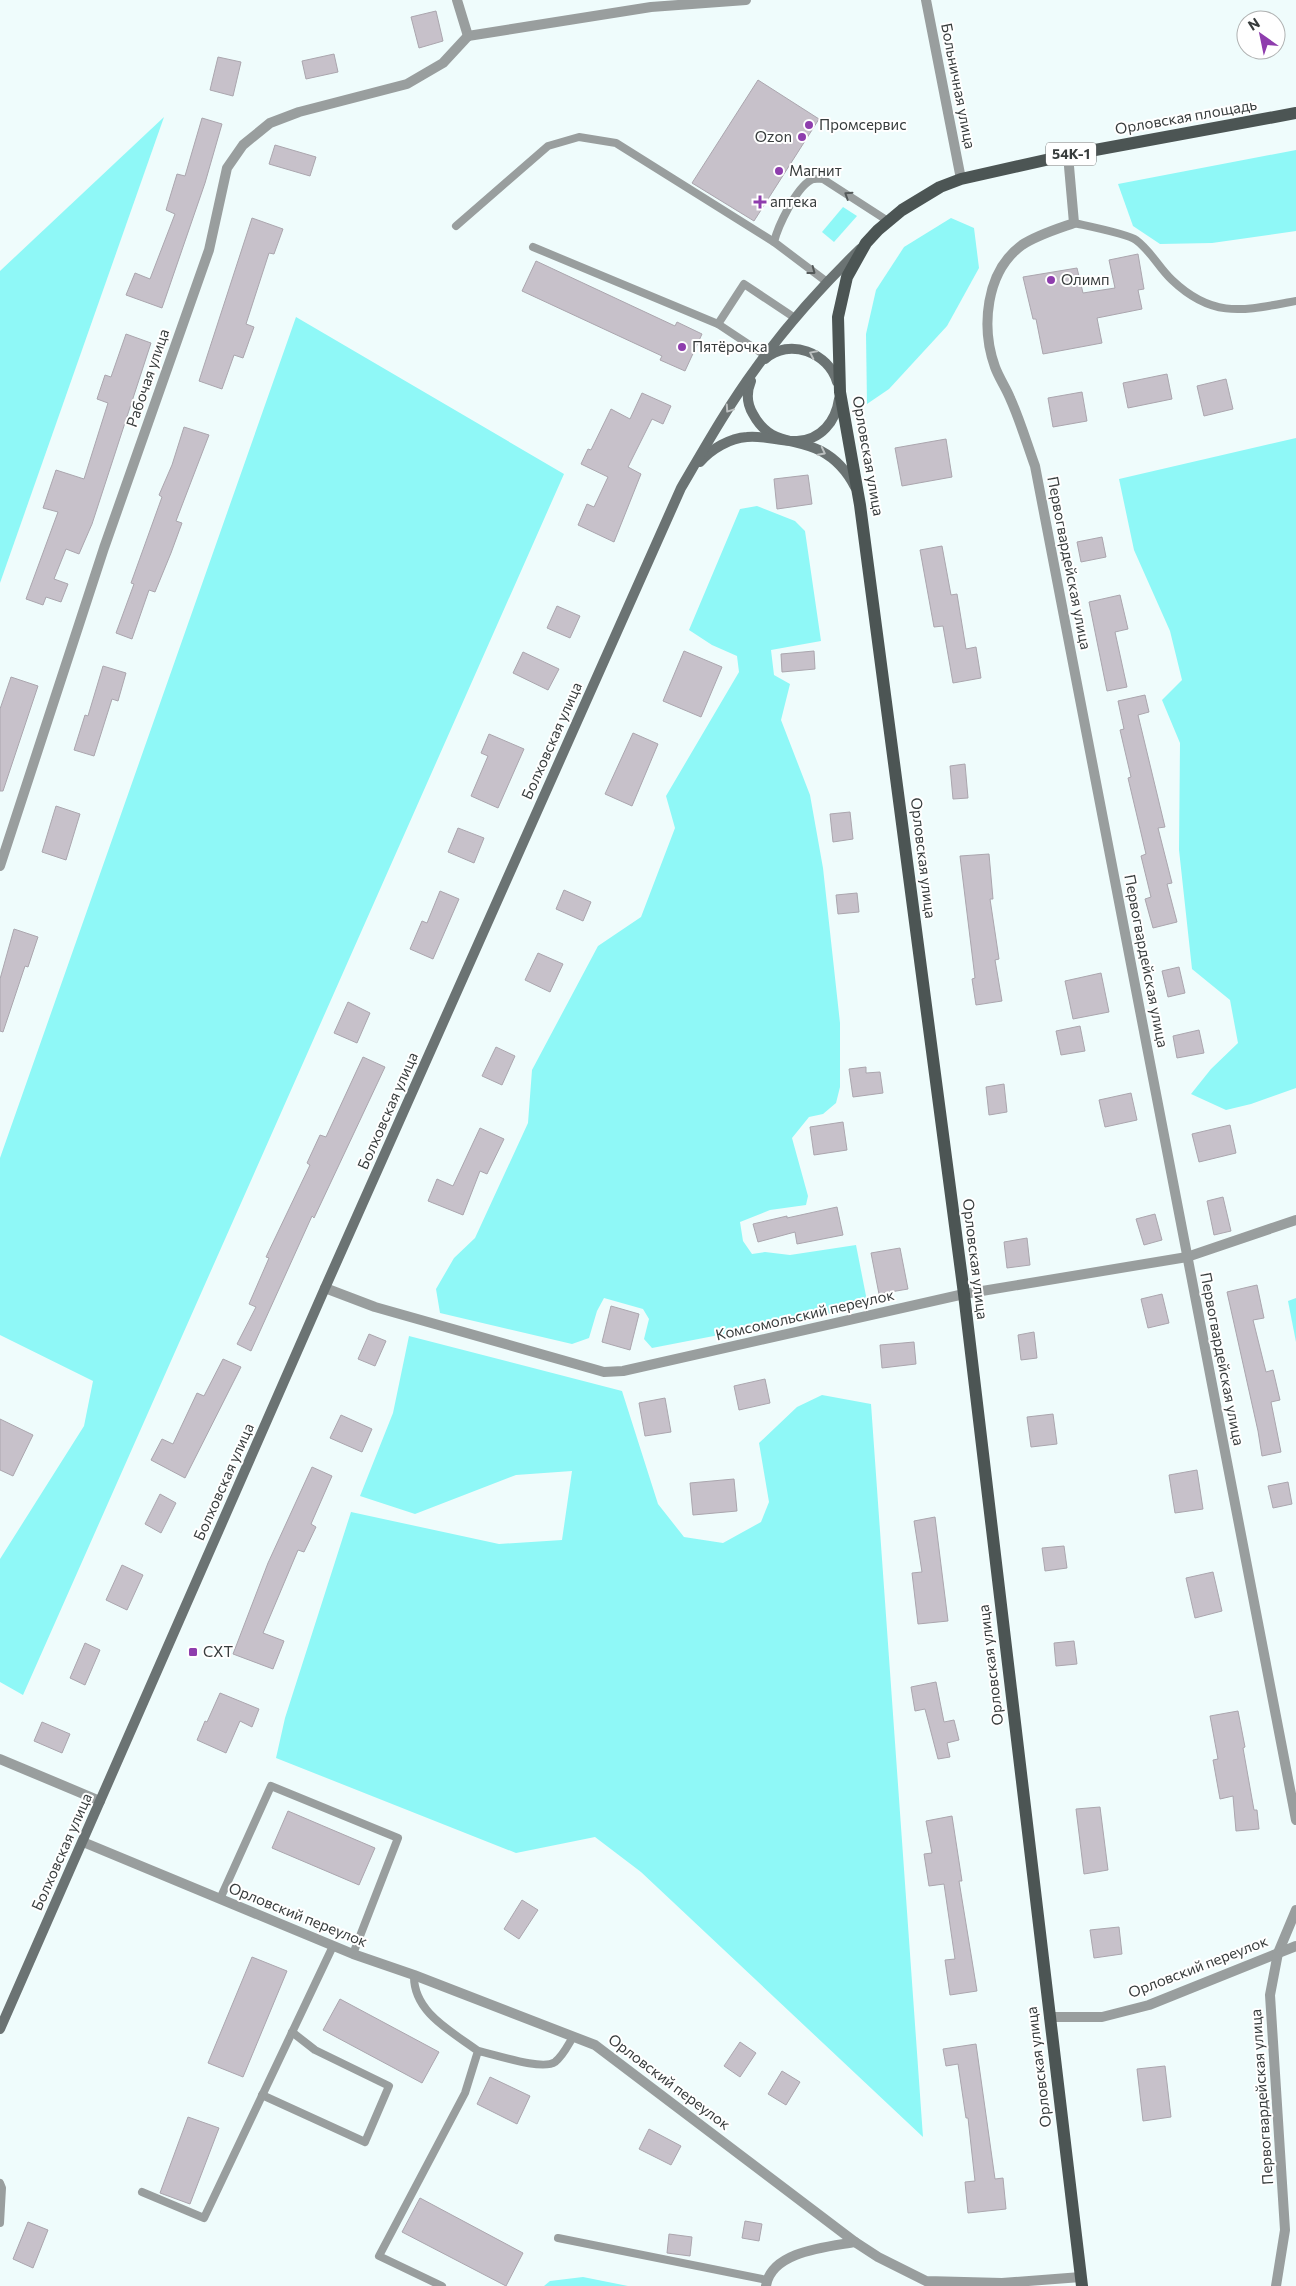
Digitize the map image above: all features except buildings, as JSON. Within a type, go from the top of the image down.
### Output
[{"type":"main road","name":"Орловская площадь","points":[[866,243],[902,210],[940,187],[961,179],[1068,155],[1296,113]]},
{"type":"main road","name":"Болховская улица","points":[[0,2029],[325,1288],[681,488],[718,425],[756,368],[795,318],[827,282],[866,243]]},
{"type":"main road","name":"Орловская улица","points":[[866,243],[847,277],[838,316],[840,392],[859,497],[964,1294],[1082,2282]]},
{"type":"main road","points":[[840,392],[834,372],[823,358],[805,350],[784,350],[769,356],[756,368],[748,390],[749,407],[759,426],[775,438],[820,450],[833,459],[844,468],[859,497]]},
{"type":"main road","name":"54К-1","points":[[681,488],[702,460],[719,446],[733,440],[747,437],[796,441],[810,438],[826,429],[837,412],[840,392]]},
{"type":"street","points":[[457,0],[468,36],[651,7],[746,0]]},
{"type":"street","name":"Больничная улица","points":[[926,0],[961,179]]},
{"type":"street","name":"Рабочая улица","points":[[0,866],[104,548],[209,250],[227,168],[243,145],[270,123],[298,112],[407,84],[443,63],[468,36]]},
{"type":"street","points":[[1068,155],[1074,223]]},
{"type":"street","name":"Первогвардейская улица","points":[[1074,223],[1039,236],[1021,246],[1006,263],[994,284],[989,304],[988,336],[995,368],[1010,398],[1035,466],[1296,1820]]},
{"type":"street","name":"Комсомольский переулок","points":[[325,1288],[375,1307],[604,1372],[623,1371],[964,1294],[1188,1256],[1296,1220]]},
{"type":"street","points":[[0,1760],[100,1802]]},
{"type":"street","name":"Орловский переулок","points":[[83,1842],[353,1954],[414,1975],[596,2045],[855,2242],[878,2257],[926,2281],[1002,2283],[1082,2282]]},
{"type":"street","name":"Первогвардейская улица","points":[[1276,2286],[1285,2230],[1270,1995],[1278,1953],[1296,1910]]},
{"type":"street","name":"Орловский переулок","points":[[1050,2017],[1102,2016],[1148,2005],[1296,1946]]},
{"type":"street","points":[[766,2283],[781,2263],[802,2251],[855,2242]]},
{"type":"lane","points":[[456,226],[548,146],[579,137],[616,143],[774,242],[827,282]]},
{"type":"lane","points":[[774,242],[778,226],[803,186],[812,179],[823,179],[888,221]]},
{"type":"lane","points":[[1074,223],[1136,239],[1172,280],[1195,298],[1222,310],[1245,310],[1296,301]]},
{"type":"lane","points":[[533,247],[718,324],[766,356]]},
{"type":"lane","points":[[718,324],[744,284],[795,318]]},
{"type":"lane","points":[[220,1899],[271,1786],[398,1838],[353,1954]]},
{"type":"lane","points":[[142,2192],[204,2218],[333,1946]]},
{"type":"lane","points":[[414,1975],[413,1988],[418,1999],[429,2014],[478,2051],[542,2065],[554,2063],[573,2036]]},
{"type":"lane","points":[[262,2095],[365,2142],[389,2086],[315,2050],[292,2032]]},
{"type":"lane","points":[[442,2286],[379,2256],[465,2092],[478,2051]]},
{"type":"lane","points":[[0,2183],[2,2188],[0,2223]]},
{"type":"lane","points":[[558,2238],[766,2283]]},
{"type":"shaded area","points":[[164,117],[0,583],[0,271]]},
{"type":"shaded area","points":[[1296,150],[1296,231],[1212,243],[1160,244],[1133,226],[1118,184]]},
{"type":"shaded area","points":[[843,207],[857,216],[834,242],[822,232]]},
{"type":"shaded area","points":[[951,218],[974,228],[979,268],[947,326],[889,389],[867,404],[866,334],[876,290],[904,247]]},
{"type":"shaded area","points":[[296,317],[564,474],[23,1695],[0,1682],[0,1559],[84,1426],[93,1381],[0,1335],[0,1158]]},
{"type":"shaded area","points":[[1296,438],[1296,1088],[1251,1104],[1226,1110],[1191,1094],[1211,1069],[1238,1043],[1230,1000],[1192,969],[1179,850],[1180,743],[1162,700],[1182,680],[1170,631],[1134,550],[1119,479]]},
{"type":"shaded area","points":[[757,506],[795,521],[805,531],[821,641],[771,650],[774,675],[790,684],[781,720],[810,795],[823,868],[840,1023],[840,1087],[836,1103],[823,1114],[809,1117],[792,1138],[808,1196],[806,1205],[770,1210],[740,1222],[743,1241],[752,1254],[765,1252],[790,1255],[856,1245],[868,1306],[652,1348],[644,1339],[649,1319],[643,1309],[604,1298],[597,1311],[589,1338],[572,1344],[440,1313],[436,1289],[454,1258],[475,1238],[528,1123],[532,1070],[598,946],[641,917],[675,828],[666,796],[739,672],[737,656],[712,645],[689,630],[740,509]]},
{"type":"shaded area","points":[[1296,1298],[1296,1342],[1288,1301]]},
{"type":"shaded area","points":[[409,1336],[622,1391],[658,1504],[684,1537],[723,1543],[761,1522],[769,1502],[759,1443],[797,1407],[822,1395],[871,1404],[923,2137],[641,1872],[595,1837],[516,1853],[276,1758],[285,1718],[351,1512],[499,1544],[562,1540],[572,1471],[516,1475],[415,1514],[360,1496],[393,1413]]},
{"type":"shaded area","points":[[583,2277],[628,2286],[544,2286],[550,2281]]},
{"type":"place","name":"Промсервис","points":[[809,125]]},
{"type":"place","name":"Ozon","points":[[802,137]]},
{"type":"place","name":"Магнит","points":[[779,171]]},
{"type":"place","name":"аптека","points":[[760,202]]},
{"type":"place","name":"Олимп","points":[[1051,280]]},
{"type":"place","name":"Пятёрочка","points":[[682,347]]},
{"type":"place","name":"СХТ","points":[[193,1652]]}]
